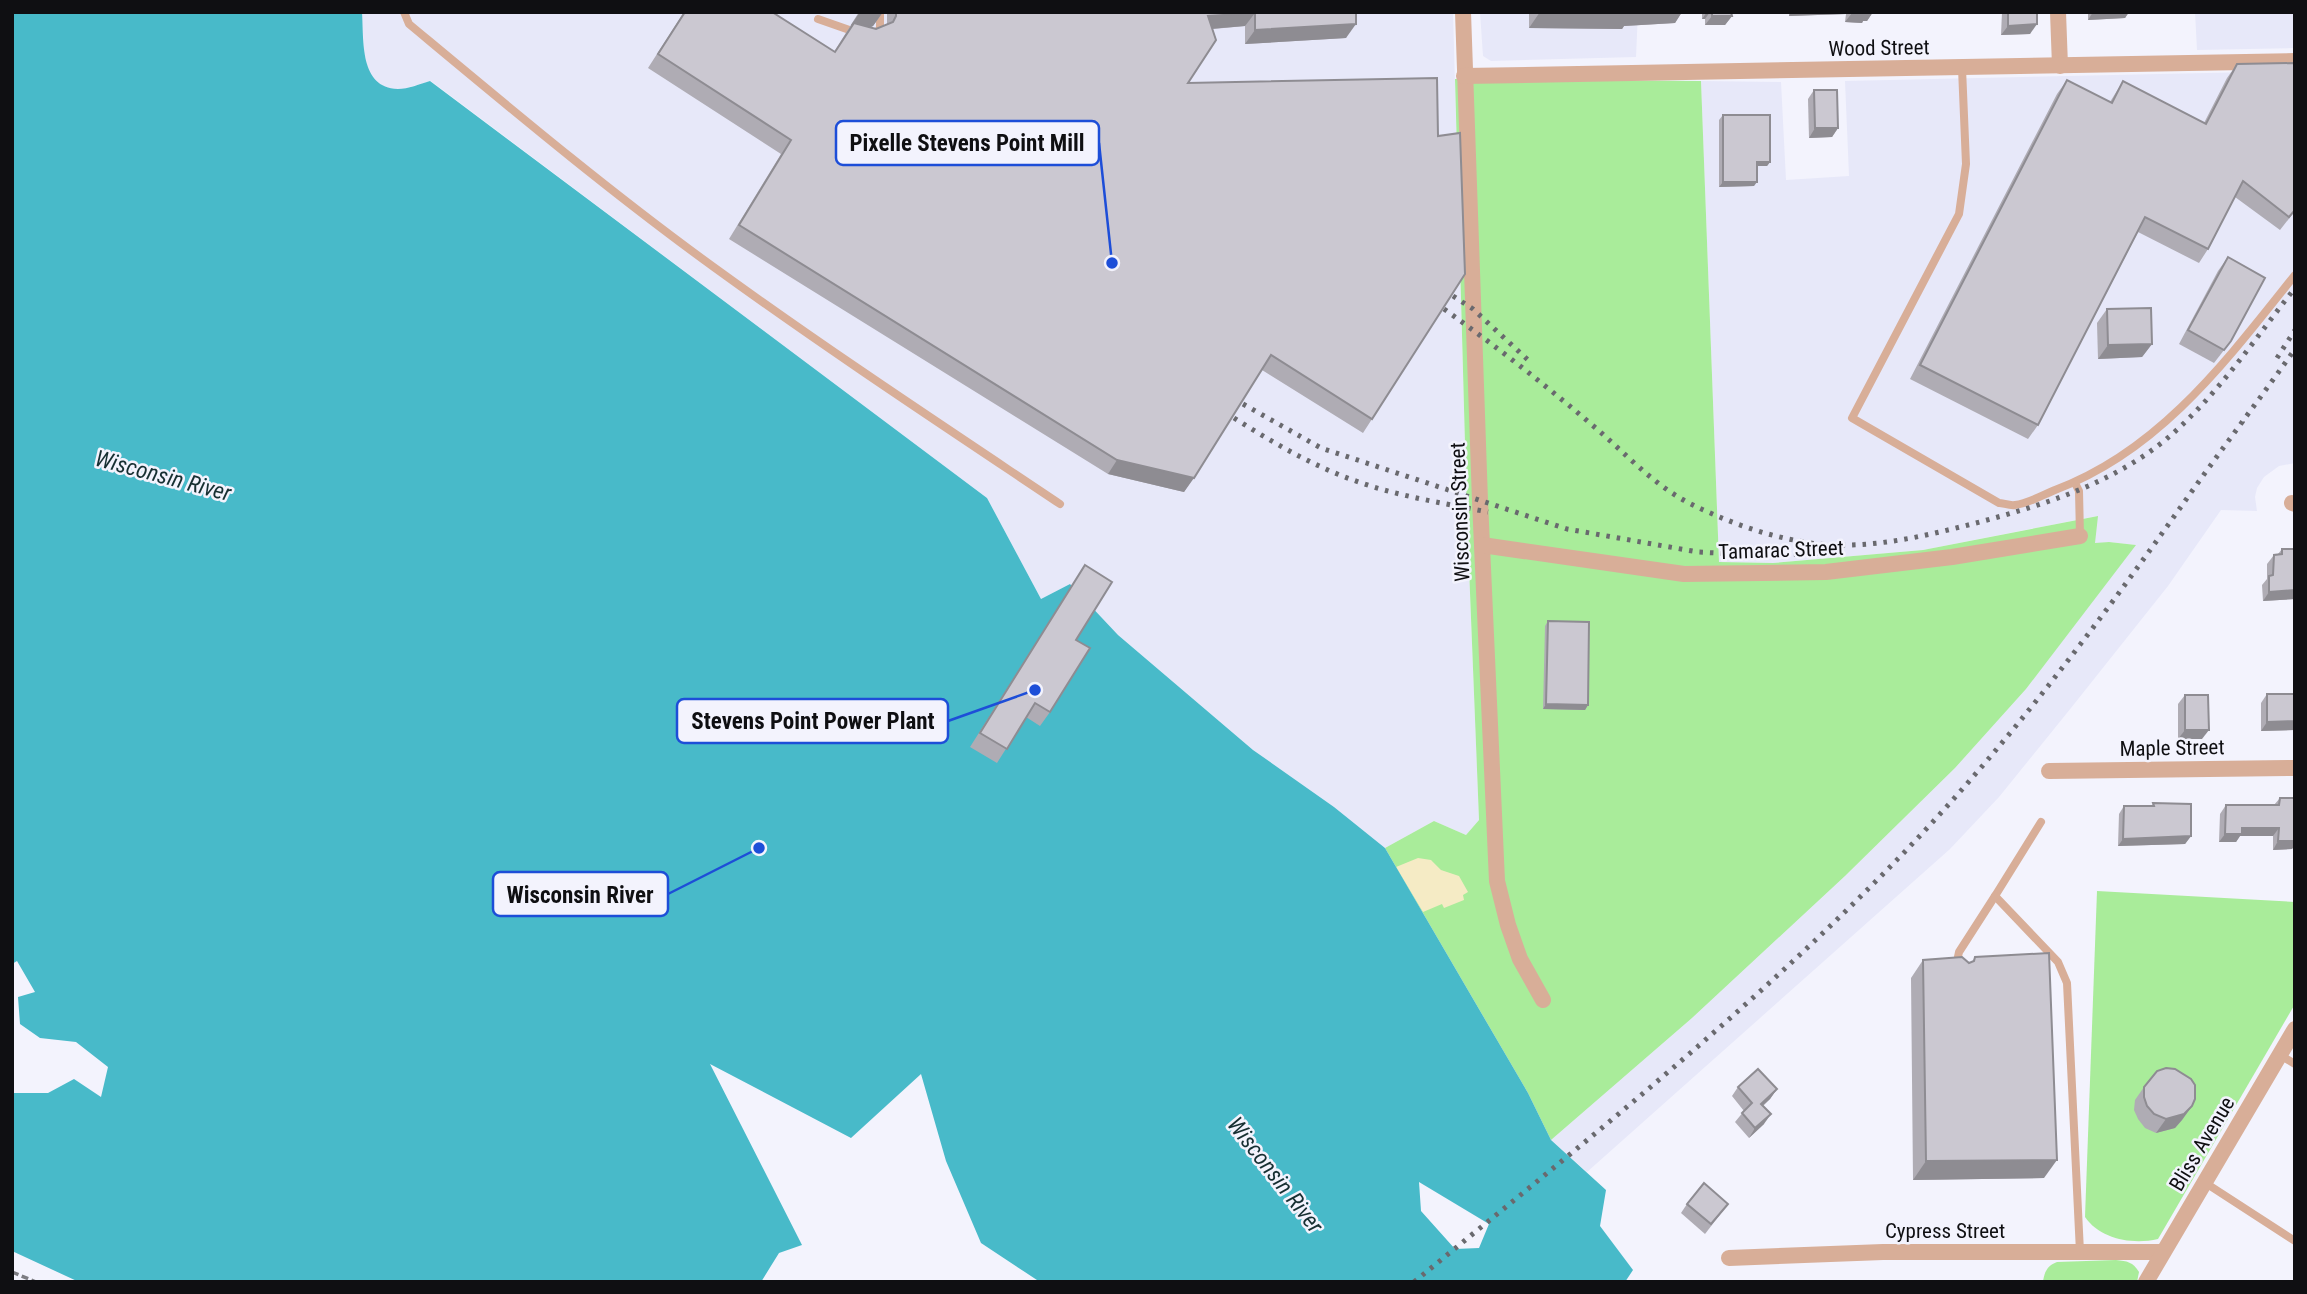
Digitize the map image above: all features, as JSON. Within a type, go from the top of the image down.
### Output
[{"type":"street","name":"Wisconsin Street","points":[[1463,12],[1497,881],[1520,959],[1543,1000]]},
{"type":"street","points":[[2058,12],[2060,66]]},
{"type":"street","name":"Wood Street","points":[[1464,76],[2295,61]]},
{"type":"street","name":"Tamarac Street","points":[[1482,545],[1684,574],[1826,572],[1952,557],[2080,536]]},
{"type":"street","name":"Maple Street","points":[[2049,771],[2295,768]]},
{"type":"street","name":"Bliss Avenue","points":[[2146,1282],[2295,1029]]},
{"type":"street","name":"Cypress Street","points":[[1729,1258],[1883,1252],[2162,1252]]},
{"type":"lane","points":[[404,12],[410,24],[558,148],[714,268],[895,394],[1060,504]]},
{"type":"lane","points":[[818,19],[867,36],[880,30],[880,12]]},
{"type":"lane","points":[[1962,68],[1966,164],[1959,214],[1852,418],[1999,503],[2015,505],[2075,483],[2137,447],[2182,409],[2231,356],[2295,275]]},
{"type":"lane","points":[[2075,483],[2079,491],[2080,536]]},
{"type":"lane","points":[[1956,975],[1959,953],[2041,822]]},
{"type":"lane","points":[[1995,895],[2058,962],[2066,979],[2080,1252]]},
{"type":"lane","points":[[2280,1055],[2295,1064]]},
{"type":"lane","points":[[2204,1182],[2295,1241]]},
{"type":"path","points":[[12,1272],[36,1282]]},
{"type":"shaded area","points":[[362,12],[1453,12],[1467,517],[1479,820],[1466,835],[1434,821],[1385,848],[1334,807],[1253,750],[1118,635],[1070,584],[1041,599],[987,498],[431,81],[400,90],[384,87],[370,77],[364,52]]},
{"type":"shaded area","points":[[1480,12],[1638,12],[1636,57],[1491,61],[1483,56]]},
{"type":"shaded area","points":[[2195,12],[2295,12],[2295,48],[2197,50]]},
{"type":"shaded area","points":[[2295,71],[2295,463],[2279,466],[2264,477],[2255,497],[2257,511],[2221,510],[2168,586],[2071,708],[1999,797],[1950,849],[1587,1172],[1551,1140],[1692,1018],[1845,876],[1955,768],[2026,689],[2135,545],[2109,542],[2094,544],[2097,516],[1923,550],[1773,563],[1719,562],[1701,81],[1781,82],[1786,180],[1849,176],[1845,81]]},
{"type":"green space","points":[[1455,79],[1701,81],[1719,562],[1773,563],[1923,550],[2098,516],[2095,543],[2136,545],[2026,689],[1955,768],[1845,876],[1692,1018],[1551,1140],[1528,1093],[1385,848],[1434,821],[1466,835],[1479,820],[1467,517]]},
{"type":"green space","points":[[2097,891],[2295,902],[2295,1004],[2158,1239],[2148,1241],[2127,1240],[2108,1235],[2091,1225],[2085,1217]]},
{"type":"green space","points":[[2116,1260],[2134,1266],[2139,1272],[2137,1282],[2043,1281],[2047,1269],[2057,1262]]},
{"type":"sand","points":[[1418,858],[1431,860],[1441,870],[1459,876],[1468,892],[1463,895],[1464,900],[1444,908],[1442,904],[1423,912],[1396,867]]},
{"type":"water","points":[[12,12],[362,12],[366,61],[376,80],[385,87],[398,89],[430,81],[987,498],[1041,599],[1070,584],[1118,635],[1253,750],[1334,807],[1385,848],[1528,1093],[1551,1140],[1606,1190],[1600,1226],[1633,1270],[1625,1282],[1040,1282],[981,1243],[946,1161],[921,1074],[851,1138],[710,1064],[802,1245],[779,1253],[761,1282],[79,1282],[12,1251],[12,1093],[48,1093],[74,1079],[101,1097],[108,1067],[76,1042],[40,1038],[20,1024],[18,997],[35,992],[17,961],[12,964]],"holes":[[[1419,1182],[1489,1224],[1479,1248],[1455,1249],[1421,1211]]]},
{"type":"building","points":[[685,12],[772,12],[835,52],[854,23],[876,29],[893,22],[896,12],[1356,12],[1356,24],[1255,30],[1255,13],[1208,16],[1216,40],[1188,83],[1437,78],[1438,136],[1460,133],[1465,274],[1372,419],[1271,355],[1194,478],[1117,460],[739,225],[791,140],[658,54]]},
{"type":"building","points":[[1712,12],[1731,12],[1732,16],[1712,16]]},
{"type":"building","points":[[2008,12],[2037,12],[2037,24],[2008,26]]},
{"type":"building","points":[[2295,63],[2295,210],[2289,217],[2243,181],[2208,249],[2145,217],[2038,425],[1920,365],[2067,80],[2112,103],[2123,81],[2206,124],[2237,64]]},
{"type":"building","points":[[1814,90],[1837,90],[1838,128],[1815,128]]},
{"type":"building","points":[[1723,115],[1770,115],[1770,162],[1757,162],[1757,182],[1723,182]]},
{"type":"building","points":[[2228,257],[2265,278],[2224,350],[2188,330]]},
{"type":"building","points":[[2151,308],[2152,344],[2108,345],[2107,309]]},
{"type":"building","points":[[2282,549],[2295,549],[2295,590],[2269,592],[2269,576],[2273,575],[2274,555],[2282,554]]},
{"type":"building","points":[[1085,565],[1112,582],[1076,640],[1090,648],[1050,712],[1035,703],[1007,749],[980,733]]},
{"type":"building","points":[[1548,621],[1589,622],[1588,705],[1546,704]]},
{"type":"building","points":[[2267,694],[2295,694],[2295,721],[2267,722]]},
{"type":"building","points":[[2185,695],[2208,695],[2209,730],[2185,730]]},
{"type":"building","points":[[2280,798],[2295,798],[2295,841],[2278,841],[2279,828],[2242,828],[2242,834],[2225,834],[2226,805],[2279,805]]},
{"type":"building","points":[[2153,803],[2191,804],[2191,836],[2123,839],[2124,806],[2154,806]]},
{"type":"building","points":[[2049,953],[2057,1160],[1926,1161],[1923,960],[1962,957],[1969,963],[1974,961],[1975,957]]},
{"type":"building","points":[[1758,1069],[1777,1089],[1761,1104],[1771,1114],[1755,1128],[1742,1113],[1752,1103],[1738,1087]]},
{"type":"building","points":[[2175,1069],[2191,1079],[2195,1085],[2195,1099],[2184,1114],[2166,1119],[2154,1114],[2147,1106],[2144,1087],[2157,1071]]},
{"type":"building","points":[[1704,1183],[1728,1204],[1711,1224],[1687,1204]]},
{"type":"railway","points":[[1444,309],[1560,398],[1652,479],[1676,496],[1720,517],[1769,534],[1819,544],[1859,545],[1918,537],[2001,516],[2074,492],[2121,470],[2164,441],[2200,407],[2295,288]]},
{"type":"railway","points":[[1453,296],[1473,309],[1528,360]]},
{"type":"railway","points":[[2277,358],[2295,330]]},
{"type":"railway","points":[[1414,1282],[1608,1123],[1735,1014],[1857,900],[1915,841],[1988,760],[2056,676],[2295,349]]},
{"type":"railway","points":[[1243,404],[1321,448],[1567,529],[1698,552],[1771,556],[1832,552]]},
{"type":"railway","points":[[1234,418],[1292,452],[1369,486],[1488,512]]},
{"type":"place","name":"Pixelle Stevens Point Mill","points":[[1112,263]]},
{"type":"place","name":"Stevens Point Power Plant","points":[[1035,690]]},
{"type":"place","name":"Wisconsin River","points":[[759,848]]}]
